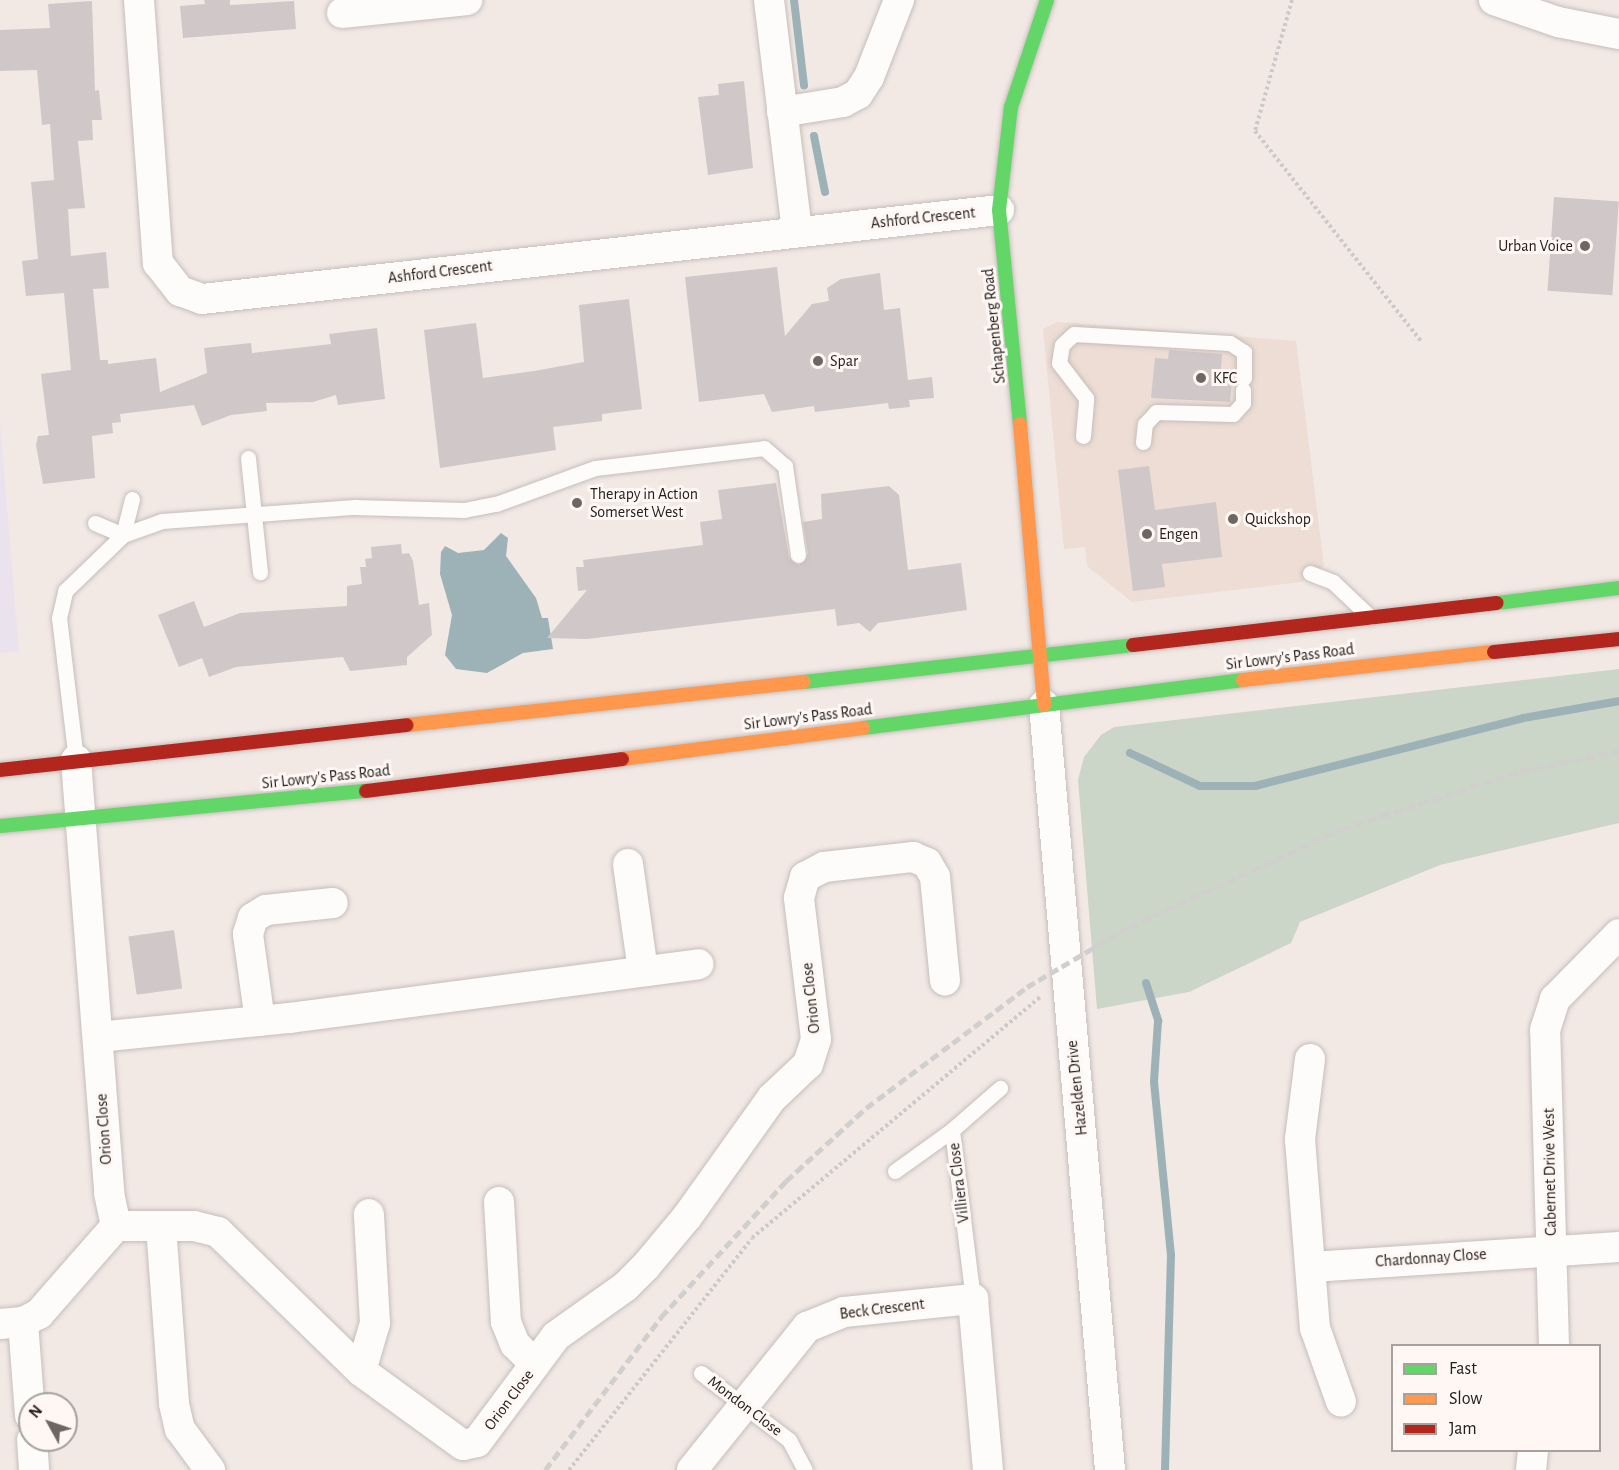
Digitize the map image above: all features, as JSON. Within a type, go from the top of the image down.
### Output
[{"type":"main road","name":"Schapenberg Road","points":[[1044,705],[999,210],[1011,107],[1047,0]]},
{"type":"main road","name":"Sir Lowry's Pass Road","points":[[0,770],[1372,619],[1619,588]]},
{"type":"main road","name":"Sir Lowry's Pass Road","points":[[0,826],[83,816],[372,790],[1044,705],[1619,639]]},
{"type":"street","name":"Ashford Crescent","points":[[139,0],[156,251],[164,274],[190,296],[214,300],[999,210]]},
{"type":"street","points":[[342,14],[467,0]]},
{"type":"street","points":[[769,0],[797,232]]},
{"type":"street","points":[[782,112],[843,102],[858,93],[869,77],[899,0]]},
{"type":"street","points":[[1494,0],[1558,22],[1619,34]]},
{"type":"street","name":"Hazelden Drive","points":[[1044,705],[1110,1470]]},
{"type":"street","name":"Orion Close","points":[[76,760],[83,816],[109,1192],[116,1226],[206,1228],[227,1238],[361,1371],[457,1444],[469,1445],[482,1436],[556,1336],[625,1287],[646,1266],[687,1217],[772,1098],[811,1058],[816,1040],[799,891],[810,872],[913,857],[927,863],[935,877],[945,981]]},
{"type":"street","points":[[628,864],[642,971]]},
{"type":"street","points":[[260,1021],[248,934],[253,918],[266,910],[333,903]]},
{"type":"street","name":"Cabernet Drive West","points":[[1554,1344],[1545,1030],[1555,999],[1619,934]]},
{"type":"street","points":[[98,1037],[260,1021],[698,964]]},
{"type":"street","points":[[1310,1059],[1300,1139],[1311,1267],[1319,1349],[1341,1402]]},
{"type":"street","points":[[499,1202],[506,1322],[515,1344],[535,1364]]},
{"type":"street","points":[[361,1371],[375,1323],[369,1214]]},
{"type":"street","points":[[25,1392],[12,1323],[39,1314],[116,1226]]},
{"type":"street","points":[[160,1226],[174,1404],[180,1429],[206,1468]]},
{"type":"street","name":"Chardonnay Close","points":[[1311,1267],[1551,1249],[1619,1247]]},
{"type":"street","points":[[973,1299],[988,1470]]},
{"type":"street","name":"Beck Crescent","points":[[692,1470],[807,1327],[825,1316],[973,1299]]},
{"type":"street","points":[[33,1452],[34,1470]]},
{"type":"street","points":[[1532,1470],[1533,1452]]},
{"type":"lane","points":[[1083,436],[1086,398],[1059,363],[1062,345],[1074,334],[1230,344],[1246,357],[1243,403],[1233,414],[1156,412],[1145,424],[1143,442]]},
{"type":"lane","points":[[76,760],[60,605],[72,580],[123,535],[162,521],[354,507],[465,510],[496,504],[595,468],[764,448],[785,465],[798,555]]},
{"type":"lane","points":[[248,458],[260,572]]},
{"type":"lane","points":[[123,535],[132,499]]},
{"type":"lane","points":[[95,523],[123,535]]},
{"type":"lane","points":[[1310,573],[1333,582],[1372,619]]},
{"type":"lane","name":"Villiera Close","points":[[973,1299],[952,1130],[1000,1088]]},
{"type":"lane","points":[[895,1171],[952,1130]]},
{"type":"lane","name":"Mondon Close","points":[[701,1373],[789,1440],[805,1470]]},
{"type":"path","points":[[1292,0],[1255,131],[1421,340]]},
{"type":"path","points":[[569,1470],[752,1238],[1066,976]]},
{"type":"shaded area","points":[[1057,322],[1296,341],[1324,566],[1301,582],[1132,602],[1087,566],[1085,547],[1064,549],[1043,329]]},
{"type":"shaded area","points":[[0,422],[19,651],[0,653]]},
{"type":"shaded area","points":[[501,533],[508,538],[506,556],[536,598],[542,618],[548,618],[553,649],[523,653],[487,673],[456,669],[445,655],[452,615],[440,574],[441,552],[445,546],[458,553],[484,550]]},
{"type":"shaded area","points":[[1619,669],[1619,823],[1440,865],[1300,922],[1291,943],[1189,992],[1097,1009],[1078,780],[1084,757],[1101,735],[1114,727]]},
{"type":"building","points":[[204,0],[230,0],[230,5],[294,1],[296,29],[183,38],[180,6],[205,4]]},
{"type":"building","points":[[92,1],[95,91],[99,90],[102,120],[92,120],[93,140],[78,141],[85,208],[68,209],[71,256],[106,252],[109,288],[93,289],[100,360],[108,360],[108,364],[156,358],[160,392],[207,373],[204,348],[251,343],[252,353],[331,344],[329,334],[377,328],[385,399],[338,405],[336,395],[313,402],[266,403],[267,411],[231,415],[202,426],[194,405],[120,414],[121,422],[112,423],[113,433],[92,436],[95,478],[43,484],[36,445],[38,436],[49,435],[41,374],[71,370],[64,293],[26,296],[22,261],[38,259],[31,182],[54,180],[50,124],[42,125],[37,70],[0,71],[0,30],[50,28],[48,4]]},
{"type":"building","points":[[744,81],[753,168],[708,175],[698,97],[719,95],[718,84]]},
{"type":"building","name":"Urban Voice","points":[[1554,197],[1619,202],[1612,295],[1547,291]]},
{"type":"building","points":[[777,267],[785,336],[812,304],[829,301],[827,288],[841,279],[880,273],[884,310],[900,308],[908,380],[932,377],[934,398],[909,400],[910,407],[889,409],[888,403],[815,412],[814,406],[772,412],[764,394],[699,402],[685,277]]},
{"type":"building","points":[[629,299],[642,409],[602,414],[602,421],[553,427],[556,450],[440,468],[424,330],[476,323],[483,378],[534,371],[584,362],[579,305]]},
{"type":"building","name":"KFC","points":[[1169,350],[1222,354],[1221,369],[1233,370],[1230,402],[1151,398],[1155,358],[1168,359]]},
{"type":"building","points":[[1149,466],[1155,510],[1216,502],[1222,557],[1162,564],[1165,587],[1133,591],[1118,470]]},
{"type":"building","points":[[776,483],[789,557],[799,565],[808,554],[803,522],[822,519],[821,494],[889,486],[899,495],[908,570],[961,563],[967,610],[878,623],[870,632],[859,623],[837,626],[835,609],[587,639],[547,638],[587,590],[578,591],[576,567],[584,567],[583,560],[703,545],[700,522],[722,519],[718,490]]},
{"type":"building","points":[[401,544],[402,554],[409,553],[413,561],[419,605],[429,603],[432,635],[407,657],[407,665],[350,671],[343,657],[236,667],[209,677],[202,658],[179,667],[158,615],[194,601],[204,627],[240,613],[347,606],[347,586],[362,584],[360,567],[366,567],[365,559],[372,558],[371,547]]},
{"type":"building","points":[[174,930],[182,988],[137,995],[128,936]]},
{"type":"waterway","points":[[794,0],[804,85]]},
{"type":"waterway","points":[[814,136],[825,192]]},
{"type":"waterway","points":[[1130,753],[1200,786],[1255,786],[1523,718],[1619,701]]},
{"type":"waterway","points":[[1146,983],[1158,1021],[1154,1082],[1171,1255],[1165,1470]]},
{"type":"railway","points":[[545,1470],[661,1317],[786,1181],[866,1108],[1027,987],[1129,927],[1342,829],[1520,771],[1619,751]]},
{"type":"traffic: fast","points":[[1020,424],[999,210],[1011,107],[1047,0]]},
{"type":"traffic: fast","points":[[1497,603],[1619,588]]},
{"type":"traffic: fast","points":[[804,682],[1133,645]]},
{"type":"traffic: fast","points":[[863,728],[1243,680]]},
{"type":"traffic: fast","points":[[0,826],[366,791]]},
{"type":"traffic: slow","points":[[1020,424],[1044,705]]},
{"type":"traffic: slow","points":[[1243,680],[1494,652]]},
{"type":"traffic: slow","points":[[407,725],[804,682]]},
{"type":"traffic: slow","points":[[622,759],[863,728]]},
{"type":"traffic: jam","points":[[1133,645],[1497,603]]},
{"type":"traffic: jam","points":[[1494,652],[1619,639]]},
{"type":"traffic: jam","points":[[0,770],[407,725]]},
{"type":"traffic: jam","points":[[366,791],[622,759]]},
{"type":"place","name":"Urban Voice","points":[[1585,246]]},
{"type":"place","name":"Spar","points":[[818,361]]},
{"type":"place","name":"KFC","points":[[1201,378]]},
{"type":"place","name":"Therapy in Action Somerset West","points":[[577,503]]},
{"type":"place","name":"Quickshop","points":[[1233,519]]},
{"type":"place","name":"Engen","points":[[1147,534]]}]
